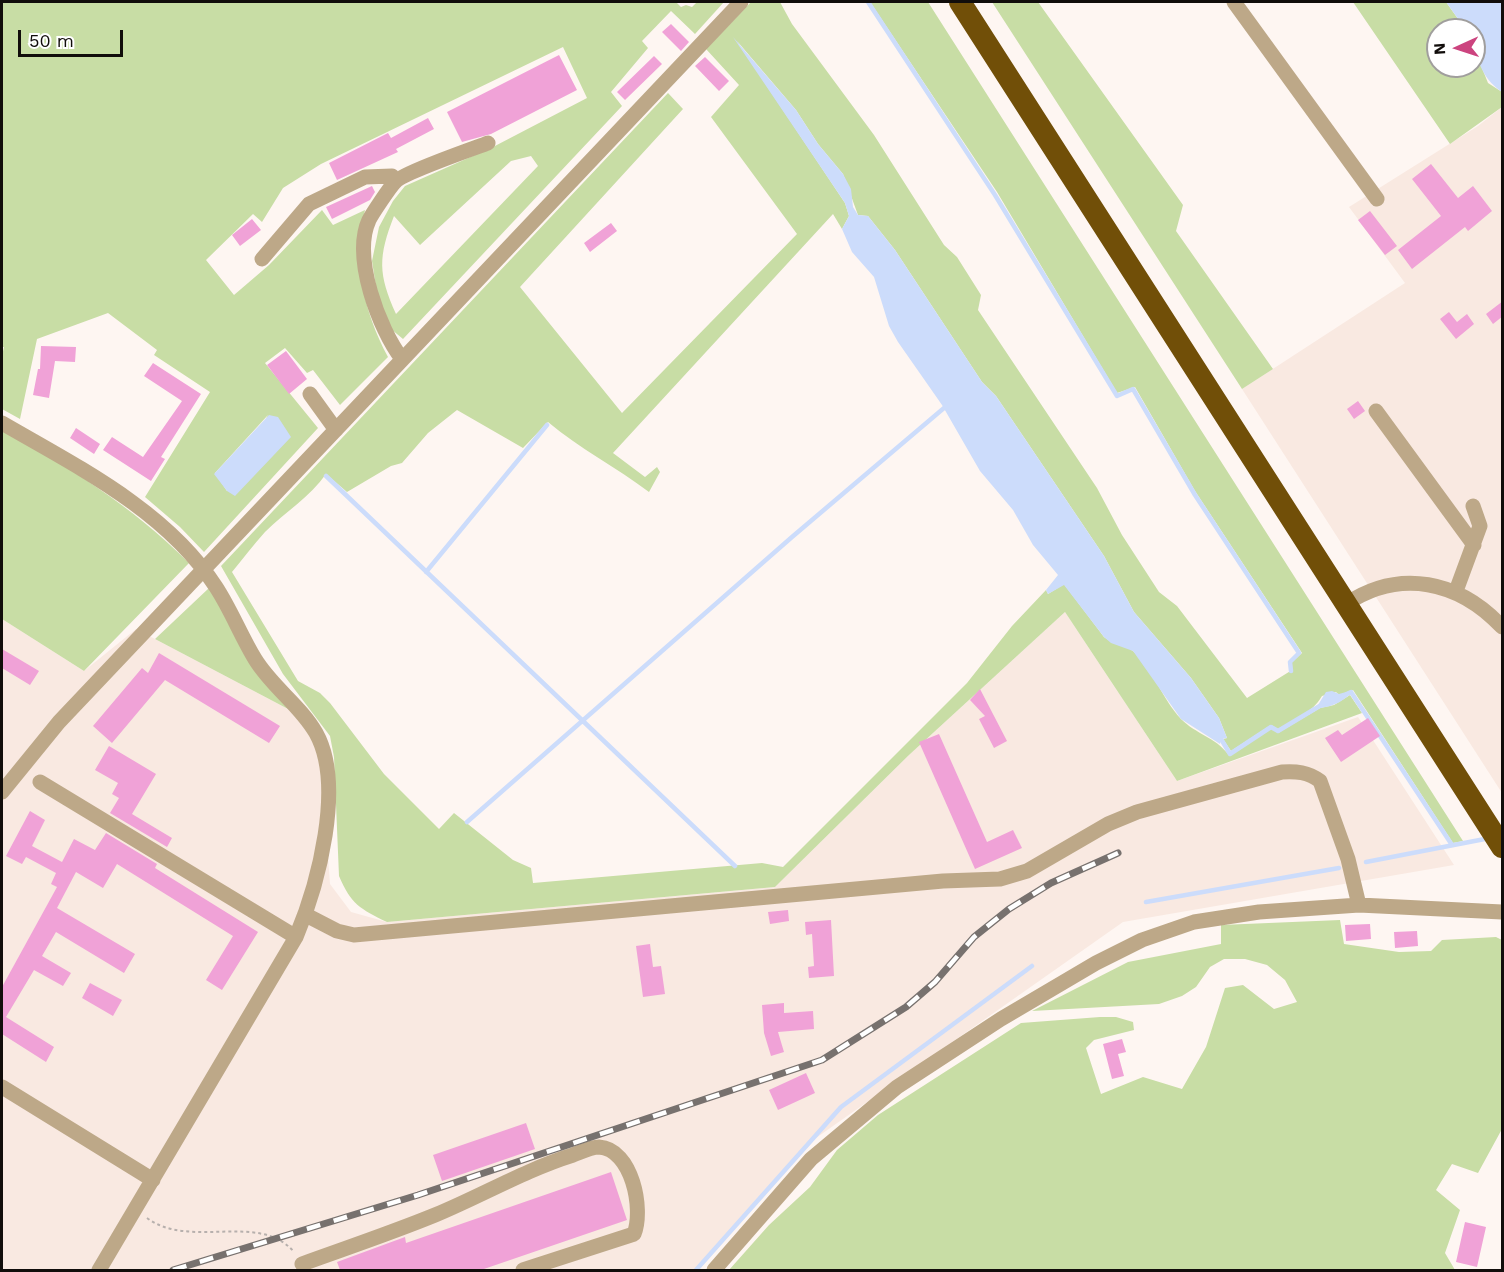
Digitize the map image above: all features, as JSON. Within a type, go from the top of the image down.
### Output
[{"type":"highway","points":[[960,2],[1503,847]]},
{"type":"street","points":[[2,792],[59,723],[741,2]]},
{"type":"street","points":[[1234,2],[1377,199]]},
{"type":"street","points":[[402,359],[382,330],[376,314],[366,262],[369,221],[395,181],[488,143]]},
{"type":"street","points":[[262,259],[309,204],[365,177],[392,176],[395,181]]},
{"type":"street","points":[[310,394],[336,430]]},
{"type":"street","points":[[1376,411],[1474,544]]},
{"type":"street","points":[[2,423],[156,520],[217,588],[256,660],[272,683],[305,716],[317,735],[324,757],[327,797],[325,826],[315,884],[306,915],[296,937],[99,1270]]},
{"type":"street","points":[[1456,591],[1479,526],[1473,506]]},
{"type":"street","points":[[1346,604],[1365,591],[1390,584],[1413,583],[1456,591],[1500,619]]},
{"type":"street","points":[[306,915],[337,931],[354,935],[943,881],[1000,879],[1027,871],[1108,824],[1137,812],[1282,772],[1293,771],[1313,776],[1320,781],[1348,859],[1359,905]]},
{"type":"street","points":[[40,782],[296,937]]},
{"type":"street","points":[[714,1270],[811,1160],[897,1087],[1001,1019],[1096,963],[1142,940],[1194,922],[1259,912],[1359,905],[1503,912]]},
{"type":"street","points":[[2,1087],[153,1180]]},
{"type":"street","points":[[302,1264],[435,1215],[555,1160],[597,1147],[616,1155],[626,1166],[638,1202],[638,1224],[634,1234],[523,1270]]},
{"type":"path","points":[[136,1209],[153,1222],[190,1233],[240,1231],[261,1234],[290,1246],[302,1264]]},
{"type":"shaded area","points":[[1502,107],[1502,793],[1242,389],[1405,283],[1349,207],[1478,126]]},
{"type":"shaded area","points":[[1065,612],[1177,781],[1358,717],[1454,865],[1123,922],[806,1145],[699,1270],[2,1270],[2,619],[84,671],[136,629],[309,720],[319,730],[330,884],[351,912],[387,922],[775,887],[909,755]]},
{"type":"green space","points":[[2,2],[676,2],[681,7],[686,5],[692,7],[697,2],[724,2],[695,34],[671,11],[642,41],[648,48],[611,92],[622,106],[403,339],[391,329],[377,293],[372,261],[379,227],[393,201],[405,186],[493,147],[587,98],[563,47],[321,164],[283,188],[262,222],[253,214],[206,260],[234,295],[269,265],[322,210],[333,225],[365,210],[360,267],[372,322],[388,357],[340,405],[313,370],[307,373],[285,348],[265,363],[318,428],[204,552],[180,527],[145,497],[210,392],[154,355],[157,350],[108,313],[37,339],[20,419],[2,409],[4,347],[2,347]],"holes":[[[531,156],[538,166],[396,314],[386,288],[382,265],[385,243],[394,216],[420,245],[511,161]],[[268,415],[227,491],[215,473]]]},
{"type":"green space","points":[[751,2],[780,2],[792,24],[874,135],[944,245],[957,257],[981,295],[978,310],[1097,488],[1122,535],[1159,592],[1177,606],[1247,698],[1292,670],[1292,662],[1302,653],[1195,491],[1135,387],[1117,393],[997,192],[870,2],[928,2],[1463,841],[1453,843],[1353,690],[1339,695],[1336,692],[1322,696],[1313,707],[1297,719],[1278,729],[1271,725],[1231,751],[1223,739],[1227,738],[1219,718],[1191,678],[1134,612],[1104,556],[996,396],[982,382],[895,250],[868,216],[858,215],[843,174],[818,144],[796,110],[737,41],[845,203],[849,216],[842,229],[833,214],[613,453],[645,477],[657,467],[660,472],[649,492],[548,422],[523,448],[457,410],[428,433],[402,463],[391,466],[347,492],[326,474],[305,497],[265,532],[232,572],[298,681],[320,693],[330,703],[384,774],[439,829],[454,813],[513,860],[531,868],[533,883],[762,863],[783,867],[967,683],[1012,626],[1046,590],[1048,594],[1064,584],[1104,637],[1130,649],[1140,658],[1181,719],[1229,755],[1271,728],[1278,733],[1320,708],[1334,705],[1350,695],[1362,713],[1177,781],[1065,612],[909,755],[775,887],[387,922],[357,905],[339,876],[334,757],[330,736],[283,674],[221,566],[668,93],[683,109],[520,287],[622,413],[797,234],[711,117],[739,85],[706,49]]},
{"type":"green space","points":[[992,2],[1038,2],[1183,205],[1176,231],[1273,369],[1242,389]]},
{"type":"green space","points":[[1353,2],[1446,2],[1457,18],[1426,18],[1426,78],[1486,78],[1488,83],[1502,92],[1502,107],[1450,144]]},
{"type":"green space","points":[[2,428],[100,489],[145,523],[189,563],[84,671],[2,619]]},
{"type":"green space","points":[[209,588],[309,720],[155,639]]},
{"type":"green space","points":[[1340,920],[1344,944],[1399,952],[1431,951],[1442,940],[1496,937],[1502,940],[1502,1129],[1478,1173],[1452,1164],[1436,1190],[1460,1210],[1445,1253],[1455,1270],[729,1270],[769,1225],[810,1187],[837,1150],[878,1115],[1021,1023],[1100,1017],[1116,1017],[1133,1022],[1134,1030],[1094,1040],[1086,1048],[1101,1094],[1143,1077],[1182,1089],[1206,1047],[1225,988],[1243,985],[1274,1009],[1297,1002],[1285,980],[1267,965],[1245,959],[1224,959],[1210,967],[1196,987],[1182,996],[1159,1004],[1032,1011],[1128,962],[1221,944],[1221,925]]},
{"type":"water","points":[[1446,2],[1502,2],[1502,92],[1486,76],[1486,18],[1457,18]]},
{"type":"water","points":[[733,37],[796,110],[818,144],[843,174],[851,189],[853,207],[858,215],[868,216],[895,250],[982,382],[996,396],[1104,556],[1134,612],[1191,678],[1219,718],[1227,738],[1221,739],[1220,744],[1181,719],[1133,651],[1111,643],[1104,637],[1064,585],[1048,594],[1046,590],[1058,575],[1033,545],[1013,510],[980,471],[942,405],[898,342],[889,326],[874,277],[852,252],[842,229],[849,216],[845,203]]},
{"type":"water","points":[[269,415],[278,417],[291,437],[235,496],[227,491],[214,474]]},
{"type":"water","points":[[1353,690],[1334,705],[1320,708],[1318,705],[1326,692],[1332,691],[1339,694]]},
{"type":"building","points":[[671,24],[689,42],[681,51],[662,32]]},
{"type":"building","points":[[559,55],[577,90],[491,134],[462,142],[447,112]]},
{"type":"building","points":[[654,56],[662,64],[625,100],[617,92]]},
{"type":"building","points":[[705,57],[729,81],[719,91],[695,66]]},
{"type":"building","points":[[428,118],[434,129],[396,149],[398,152],[337,180],[329,163],[388,133],[391,138]]},
{"type":"building","points":[[1431,164],[1458,198],[1473,186],[1492,211],[1468,231],[1465,227],[1412,269],[1398,250],[1441,216],[1412,179]]},
{"type":"building","points":[[372,186],[375,192],[370,200],[332,219],[326,207]]},
{"type":"building","points":[[1370,211],[1397,246],[1385,255],[1358,220]]},
{"type":"building","points":[[252,219],[261,230],[240,246],[232,235]]},
{"type":"building","points":[[611,223],[617,231],[590,252],[584,243]]},
{"type":"building","points":[[1503,301],[1503,316],[1493,324],[1486,314]]},
{"type":"building","points":[[1449,312],[1457,322],[1467,314],[1474,324],[1456,339],[1440,319]]},
{"type":"building","points":[[41,346],[76,347],[75,362],[55,361],[49,398],[33,395],[38,369],[40,369]]},
{"type":"building","points":[[286,351],[307,379],[289,394],[267,365]]},
{"type":"building","points":[[153,363],[201,394],[161,457],[165,459],[151,481],[103,450],[112,437],[143,457],[182,401],[144,376]]},
{"type":"building","points":[[1358,401],[1365,411],[1354,419],[1347,409]]},
{"type":"building","points":[[76,428],[100,444],[94,454],[70,438]]},
{"type":"building","points":[[2,649],[39,671],[30,685],[2,668]]},
{"type":"building","points":[[159,653],[280,726],[269,743],[165,680],[112,743],[93,726],[142,668],[148,673]]},
{"type":"building","points":[[980,689],[1007,741],[994,748],[979,719],[985,716],[970,700]]},
{"type":"building","points":[[1368,718],[1380,736],[1341,762],[1325,738],[1338,730],[1342,735]]},
{"type":"building","points":[[939,734],[987,842],[1013,830],[1022,848],[975,869],[919,742]]},
{"type":"building","points":[[109,746],[156,774],[132,814],[172,838],[167,847],[110,813],[119,798],[112,794],[118,783],[95,770]]},
{"type":"building","points":[[30,811],[45,820],[32,846],[62,862],[74,839],[95,850],[106,833],[157,864],[155,868],[258,932],[222,990],[206,980],[233,936],[117,864],[103,888],[76,872],[57,908],[135,954],[124,973],[56,932],[42,956],[71,973],[63,986],[34,970],[6,1017],[54,1047],[46,1062],[2,1034],[2,987],[57,887],[51,884],[56,873],[26,857],[22,864],[6,856]]},
{"type":"building","points":[[788,910],[789,921],[770,924],[768,912]]},
{"type":"building","points":[[831,920],[834,976],[809,978],[808,967],[814,966],[812,934],[806,935],[805,922]]},
{"type":"building","points":[[1370,924],[1371,939],[1346,941],[1345,925]]},
{"type":"building","points":[[1417,931],[1418,946],[1395,948],[1394,932]]},
{"type":"building","points":[[650,944],[653,967],[661,966],[665,994],[643,997],[636,946]]},
{"type":"building","points":[[90,983],[122,1000],[113,1016],[82,998]]},
{"type":"building","points":[[784,1003],[784,1013],[813,1011],[814,1029],[778,1032],[784,1052],[771,1056],[764,1033],[762,1005]]},
{"type":"building","points":[[1122,1039],[1126,1052],[1118,1054],[1124,1076],[1112,1079],[1103,1044]]},
{"type":"building","points":[[806,1073],[815,1093],[778,1110],[769,1090]]},
{"type":"building","points":[[526,1123],[535,1149],[442,1181],[433,1155]]},
{"type":"building","points":[[611,1172],[627,1220],[481,1270],[340,1270],[337,1262],[405,1237],[406,1243]]},
{"type":"building","points":[[1465,1222],[1486,1227],[1477,1267],[1456,1262]]},
{"type":"waterway","points":[[868,2],[995,195],[1117,396],[1133,389],[1195,495],[1299,653],[1290,662],[1291,671]]},
{"type":"waterway","points":[[467,822],[792,537],[944,408]]},
{"type":"waterway","points":[[426,572],[547,425]]},
{"type":"waterway","points":[[326,476],[735,866]]},
{"type":"waterway","points":[[1347,694],[1351,692],[1452,845]]},
{"type":"waterway","points":[[1221,739],[1230,754],[1271,727],[1278,731],[1323,704]]},
{"type":"waterway","points":[[1366,862],[1490,838]]},
{"type":"waterway","points":[[1146,902],[1339,868]]},
{"type":"waterway","points":[[696,1270],[841,1107],[1032,966]]},
{"type":"railway","points":[[173,1270],[418,1195],[822,1060],[906,1007],[935,982],[974,937],[1009,909],[1051,883],[1118,853]]}]
